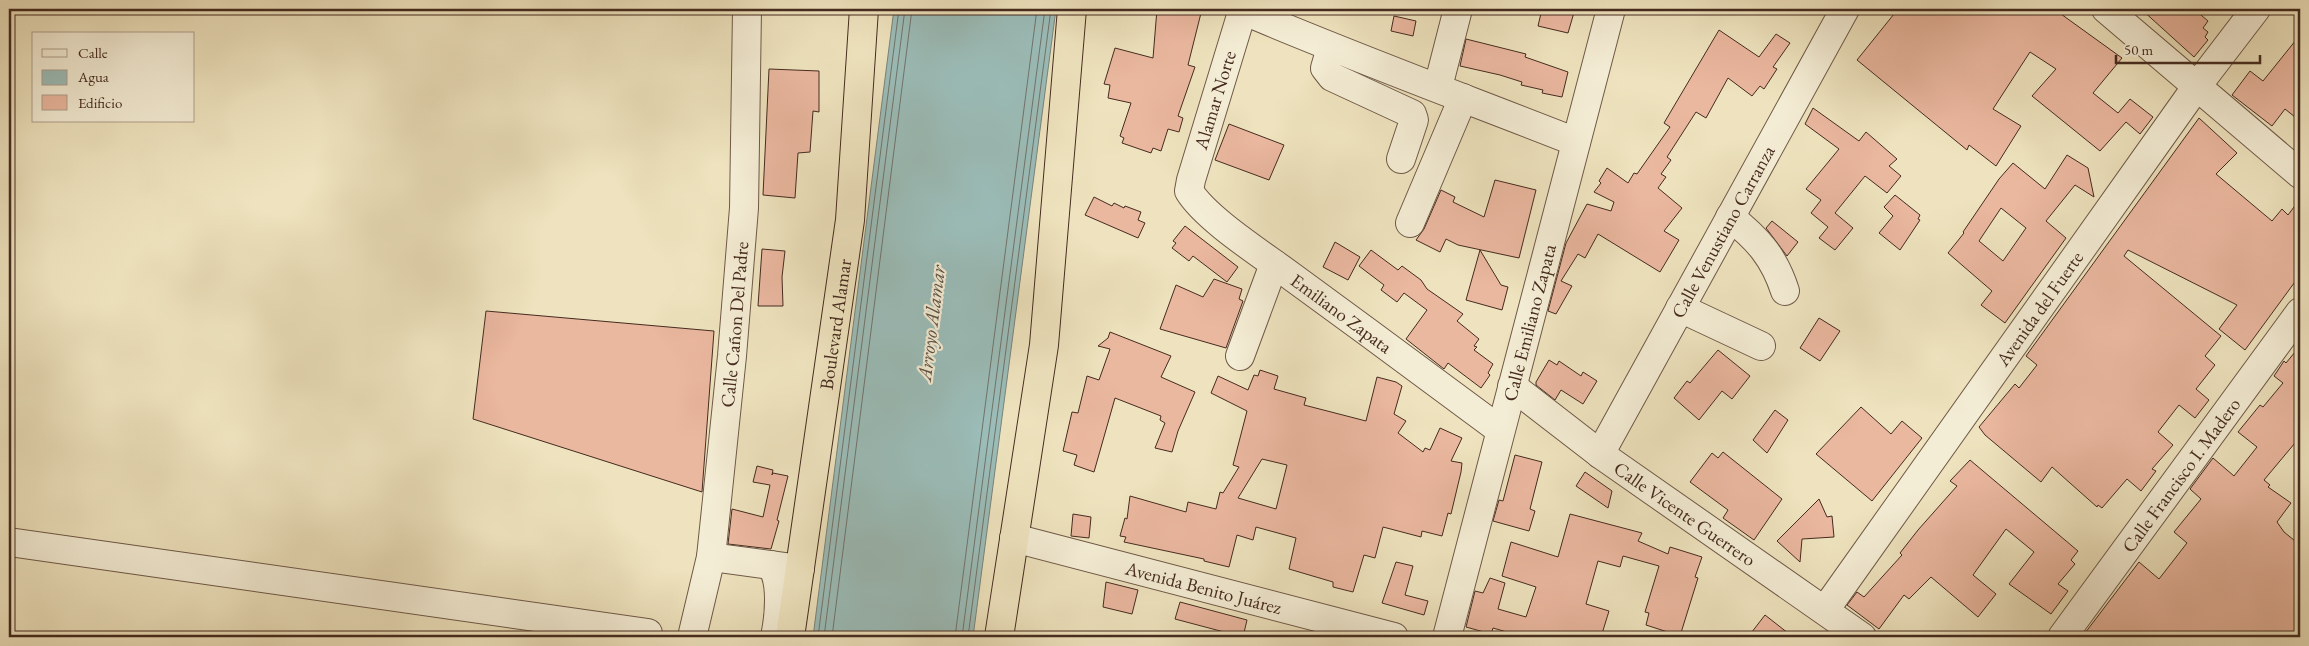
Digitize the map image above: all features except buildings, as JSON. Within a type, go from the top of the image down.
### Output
[{"type":"highway","name":"Boulevard Alamar","points":[[790,637],[850,220],[864,9]]},
{"type":"highway","points":[[998,637],[1044,345],[1072,9]]},
{"type":"highway","points":[[1004,594],[1008,637]]},
{"type":"street","name":"Calle Cañon Del Padre","points":[[692,637],[711,556],[732,356],[744,208],[747,9]]},
{"type":"street","points":[[1438,87],[1458,9]]},
{"type":"street","name":"Calle Emiliano Zapata","points":[[1447,637],[1612,9]]},
{"type":"street","name":"Calle Venustiano Carranza","points":[[1600,454],[1845,9]]},
{"type":"street","points":[[2106,9],[2300,174]]},
{"type":"street","name":"Avenida del Fuerte","points":[[1825,610],[2197,86],[2256,9]]},
{"type":"street","points":[[1242,10],[1331,48],[1438,87],[1576,142]]},
{"type":"street","name":"Alamar Norte","points":[[1189,191],[1242,10]]},
{"type":"street","points":[[1331,48],[1325,68],[1332,77],[1412,114],[1414,120],[1401,159]]},
{"type":"street","points":[[1410,223],[1463,98]]},
{"type":"street","name":"Emiliano Zapata","points":[[1189,191],[1206,212],[1500,430]]},
{"type":"street","points":[[1730,217],[1765,249],[1777,268],[1785,291]]},
{"type":"street","points":[[1240,356],[1274,264]]},
{"type":"street","points":[[1680,308],[1761,346]]},
{"type":"street","name":"Calle Francisco I. Madero","points":[[2062,637],[2300,312]]},
{"type":"street","name":"Calle Vicente Guerrero","points":[[1512,386],[1600,454],[1862,637]]},
{"type":"street","name":"Avenida Benito Juárez","points":[[1014,538],[1394,637]]},
{"type":"street","points":[[9,542],[648,633]]},
{"type":"street","points":[[711,556],[800,569]]},
{"type":"street","points":[[771,565],[777,574],[778,623],[775,637]]},
{"type":"water","name":"Arroyo Alamar","points":[[894,9],[1056,9],[973,637],[813,637]]}]
